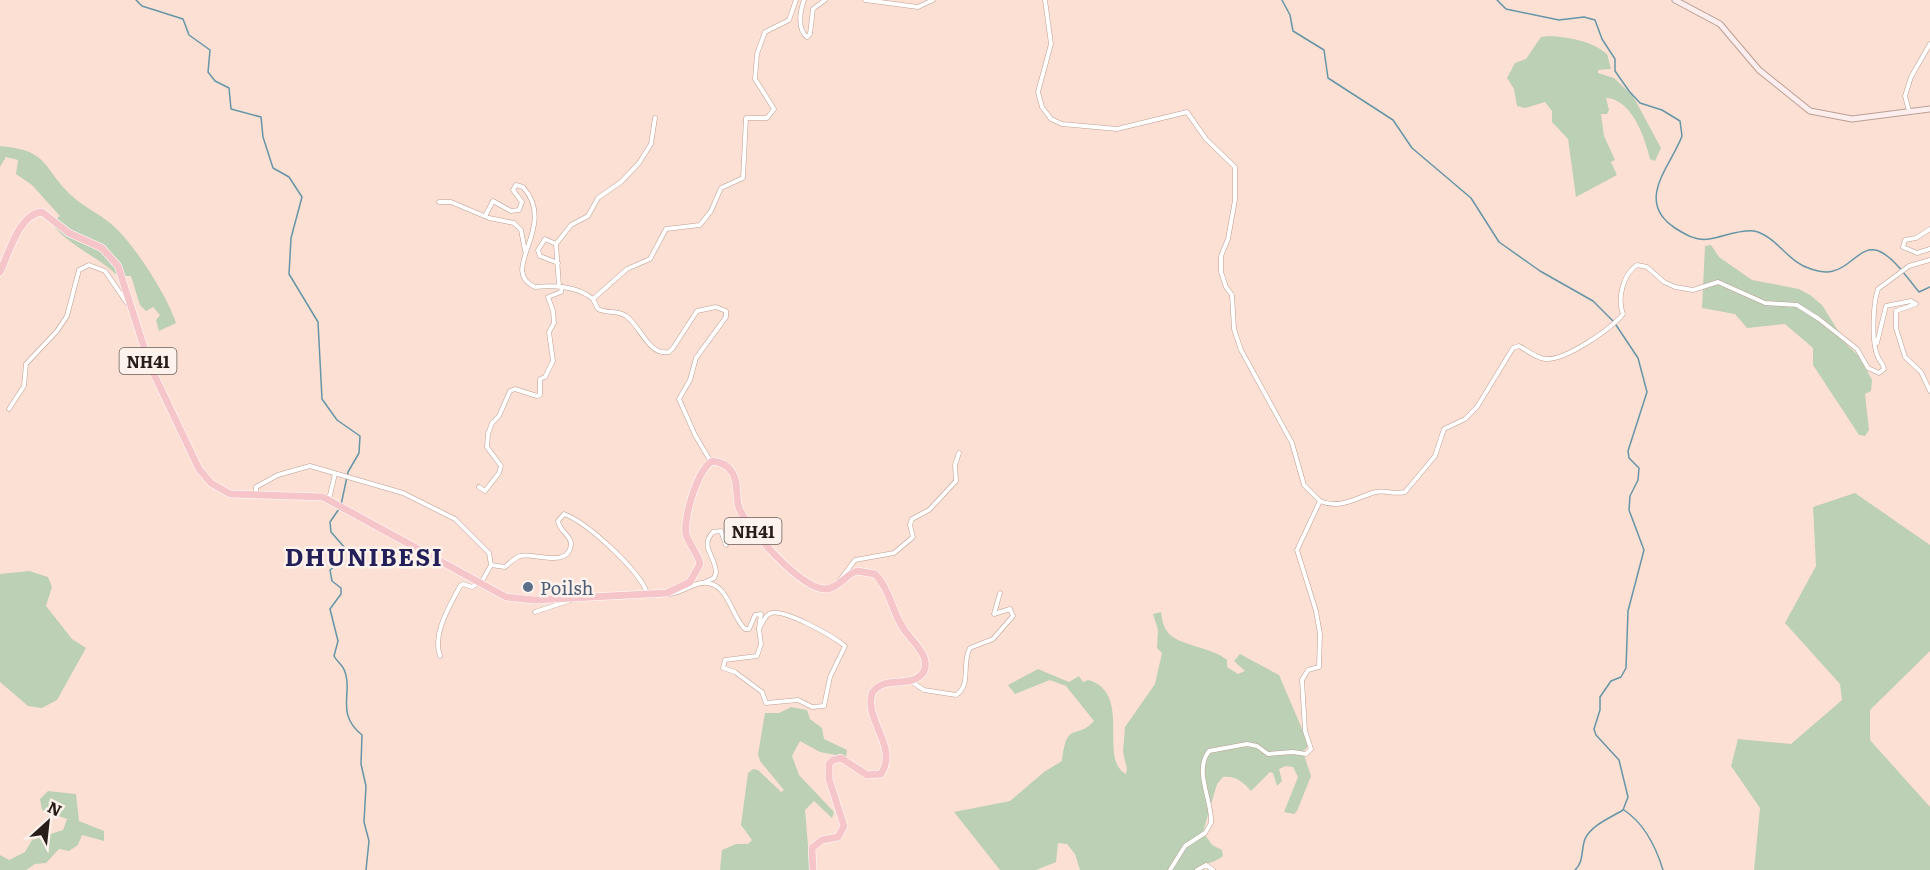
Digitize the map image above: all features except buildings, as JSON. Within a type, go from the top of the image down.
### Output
[{"type":"highway","name":"NH41","points":[[0,272],[28,217],[42,212],[69,233],[102,248],[110,255],[118,267],[150,366],[198,469],[218,489],[230,494],[314,495],[329,499],[480,583],[513,598],[663,594]]},
{"type":"highway","name":"NH41","points":[[711,462],[724,464],[733,472],[738,505],[748,524],[761,540],[813,585],[825,589],[837,585]]},
{"type":"highway","points":[[663,594],[684,587],[699,568],[699,560],[688,539],[686,527],[700,475],[711,462]]},
{"type":"highway","points":[[813,870],[812,848],[822,840],[838,837],[844,826],[829,779],[830,764],[833,760],[841,758],[864,774],[873,776],[880,774],[886,762],[886,749],[873,714],[871,696],[882,684],[909,680],[922,674],[924,657],[901,625],[879,579],[872,572],[861,571],[850,574],[837,585]]},
{"type":"main road","points":[[1675,0],[1720,24],[1760,70],[1810,111],[1852,119],[1930,109]]},
{"type":"street","points":[[593,299],[627,268],[650,259],[666,229],[700,225],[711,211],[722,188],[744,178],[745,121],[748,117],[767,118],[774,109],[755,80],[760,41],[768,29],[789,20],[796,0]]},
{"type":"street","points":[[804,0],[801,26],[802,33],[807,37],[810,34],[813,9],[825,0]]},
{"type":"street","points":[[865,0],[918,6],[933,0]]},
{"type":"street","points":[[1045,0],[1051,44],[1038,92],[1042,107],[1051,119],[1062,124],[1117,129],[1187,112],[1206,139],[1235,167],[1235,200],[1221,256],[1221,272],[1226,287],[1232,295],[1234,329],[1241,350],[1292,442],[1304,485],[1320,501],[1333,505],[1378,492],[1399,494],[1405,492],[1435,456],[1444,429],[1465,419],[1477,407],[1513,348],[1519,346],[1540,358],[1554,359],[1595,339],[1623,314],[1619,301],[1622,289],[1628,273],[1637,265],[1647,267],[1664,282],[1675,287],[1693,290],[1718,282],[1765,303],[1797,305],[1857,349],[1868,368],[1879,373],[1884,366],[1878,357],[1876,346],[1875,297],[1882,285],[1904,270],[1930,260]]},
{"type":"street","points":[[1909,111],[1905,96],[1911,77],[1930,44]]},
{"type":"street","points":[[478,487],[485,491],[500,473],[501,466],[487,447],[488,434],[510,391],[515,389],[540,395],[540,379],[545,377],[553,361],[549,332],[554,323],[548,297],[561,292],[556,244],[571,225],[588,216],[598,198],[621,182],[639,163],[649,148],[655,118]]},
{"type":"street","points":[[485,216],[493,201],[511,211],[519,210],[522,202],[513,190],[516,185],[523,187],[534,202],[537,218],[521,268],[531,285],[560,286],[578,290],[593,299],[594,305],[602,311],[625,315],[652,348],[665,353],[673,348],[698,311],[716,307],[726,311],[726,317],[696,358],[690,380],[679,399],[695,435],[711,462]]},
{"type":"street","points":[[439,202],[451,202],[485,216],[517,225],[521,230],[525,253]]},
{"type":"street","points":[[1930,229],[1916,238],[1905,240],[1903,247],[1917,253],[1930,249]]},
{"type":"street","points":[[556,244],[545,239],[538,250],[540,256],[558,263]]},
{"type":"street","points":[[9,409],[24,386],[26,364],[57,331],[67,316],[79,270],[89,265],[105,271],[132,311]]},
{"type":"street","points":[[1876,346],[1886,306],[1911,302],[1916,304],[1896,311],[1896,328],[1905,357],[1921,372],[1930,391]]},
{"type":"street","points":[[837,585],[855,560],[894,553],[913,537],[910,525],[912,519],[929,510],[956,481],[959,453]]},
{"type":"street","points":[[256,494],[256,487],[310,466],[403,494],[455,519],[489,553],[491,565],[480,583],[473,587],[463,584],[460,586],[440,632],[437,644],[440,656]]},
{"type":"street","points":[[329,499],[335,474]]},
{"type":"street","points":[[1170,870],[1185,846],[1205,833],[1211,824],[1204,783],[1204,760],[1209,751],[1247,744],[1257,746],[1268,754],[1293,752],[1306,754],[1311,749],[1305,731],[1302,680],[1308,670],[1319,667],[1320,634],[1312,597],[1297,550],[1320,501]]},
{"type":"street","points":[[491,565],[505,567],[519,556],[525,555],[561,557],[571,546],[570,540],[559,528],[559,518],[564,514],[590,531],[636,571],[647,593]]},
{"type":"street","points":[[663,594],[673,594],[714,578],[716,573],[707,548],[709,537],[716,530],[721,531],[726,545]]},
{"type":"street","points":[[702,583],[713,585],[727,597],[740,625],[745,629],[749,629],[755,615],[760,613],[759,629],[761,644],[757,656],[725,660],[723,668],[735,672],[762,692],[766,703],[798,700],[812,707],[824,706],[830,677],[845,645],[811,625],[775,612],[768,614],[759,629]]},
{"type":"street","points":[[909,680],[924,690],[957,695],[961,692],[965,686],[964,665],[970,648],[993,639],[1013,616],[1010,609],[994,614],[1000,593]]},
{"type":"street","points":[[535,612],[568,602],[572,597]]},
{"type":"street","points":[[1197,870],[1206,865],[1214,870]]},
{"type":"green space","points":[[1541,37],[1580,40],[1607,54],[1611,69],[1598,70],[1598,73],[1614,78],[1633,96],[1661,148],[1655,161],[1650,159],[1641,131],[1630,112],[1615,100],[1606,98],[1609,110],[1607,114],[1601,114],[1604,136],[1615,160],[1611,162],[1617,175],[1576,197],[1568,139],[1552,122],[1552,111],[1545,102],[1525,108],[1517,106],[1514,89],[1507,78],[1515,63],[1526,59]]},
{"type":"green space","points":[[0,146],[16,148],[37,156],[72,196],[119,231],[148,270],[176,323],[159,331],[156,320],[160,315],[153,307],[146,311],[140,305],[131,276],[118,276],[58,231],[51,223],[60,216],[32,185],[16,174],[18,160],[6,157],[0,167]]},
{"type":"green space","points":[[1711,245],[1719,257],[1752,280],[1799,289],[1822,305],[1847,345],[1860,357],[1872,380],[1871,391],[1865,394],[1869,430],[1865,436],[1859,435],[1813,365],[1813,348],[1785,324],[1747,328],[1735,314],[1702,308],[1705,246]]},
{"type":"green space","points":[[1855,493],[1930,545],[1930,651],[1870,710],[1870,740],[1930,807],[1930,870],[1754,870],[1760,808],[1731,766],[1738,739],[1791,744],[1842,700],[1840,684],[1785,623],[1816,566],[1813,507]]},
{"type":"green space","points":[[29,571],[48,577],[52,587],[46,606],[72,639],[86,648],[57,700],[42,708],[28,706],[0,682],[0,574]]},
{"type":"green space","points":[[1161,612],[1165,627],[1172,636],[1220,655],[1227,660],[1227,667],[1238,674],[1245,671],[1234,661],[1240,654],[1279,675],[1309,745],[1303,752],[1311,776],[1297,811],[1294,814],[1284,812],[1298,777],[1293,767],[1286,766],[1279,769],[1282,781],[1277,786],[1273,773],[1270,772],[1251,791],[1245,784],[1232,777],[1223,777],[1217,784],[1203,832],[1212,845],[1222,850],[1223,856],[1216,861],[1194,870],[1080,870],[1075,854],[1067,844],[1058,843],[1056,862],[1036,870],[1000,870],[954,812],[1010,801],[1044,772],[1062,761],[1064,748],[1070,735],[1088,727],[1094,721],[1066,686],[1050,680],[1015,694],[1008,685],[1038,669],[1069,682],[1079,676],[1083,682],[1088,680],[1101,687],[1109,698],[1112,711],[1118,766],[1126,774],[1123,752],[1125,727],[1155,684],[1162,653],[1157,648],[1158,630],[1153,614]]},
{"type":"green space","points":[[791,707],[807,710],[810,719],[822,728],[824,739],[847,750],[846,757],[820,752],[800,741],[792,756],[799,775],[834,812],[832,818],[814,801],[805,810],[810,870],[720,870],[722,850],[736,844],[748,844],[752,840],[741,825],[748,773],[753,769],[758,770],[781,792],[784,790],[760,761],[758,754],[765,713],[779,713]]},
{"type":"green space","points":[[48,791],[76,794],[79,821],[104,831],[104,841],[82,835],[78,845],[69,851],[59,849],[46,863],[35,864],[26,870],[0,870],[0,855],[9,860],[25,852],[32,840],[63,830],[67,819],[42,810],[40,799]]},
{"type":"waterway","points":[[136,0],[142,6],[183,19],[189,35],[210,50],[208,72],[215,81],[229,88],[231,109],[261,117],[263,137],[273,168],[289,177],[302,197],[291,238],[289,274],[318,322],[322,399],[337,420],[360,436],[359,453],[348,472],[341,505]]},
{"type":"waterway","points":[[1282,0],[1290,15],[1293,31],[1324,50],[1328,78],[1393,120],[1412,148],[1471,198],[1499,242],[1540,271],[1593,301],[1613,321]]},
{"type":"waterway","points":[[1497,0],[1506,9],[1559,20],[1584,17],[1595,20],[1602,39],[1615,59],[1615,71],[1629,91],[1640,103],[1662,110],[1680,121],[1682,136],[1664,171],[1656,195],[1657,206],[1663,218],[1675,228],[1700,239],[1754,231],[1769,238],[1803,266],[1822,272],[1839,269],[1862,253],[1874,250],[1892,260],[1919,292],[1930,287]]},
{"type":"waterway","points":[[1575,870],[1580,863],[1588,834],[1623,810],[1628,797],[1619,760],[1596,735],[1594,729],[1600,710],[1600,697],[1611,681],[1621,677],[1626,668],[1628,611],[1644,550],[1629,510],[1630,496],[1638,480],[1639,468],[1629,458],[1628,451],[1647,392],[1638,358],[1616,325]]},
{"type":"waterway","points":[[339,509],[330,522],[331,532],[345,548],[342,561],[330,570],[332,581],[341,588],[341,594],[330,609],[338,641],[334,656],[344,670],[347,680],[346,703],[349,719],[362,735],[361,764],[366,786],[364,822],[369,841],[366,870]]},
{"type":"waterway","points":[[1624,810],[1638,822],[1649,837],[1663,870]]},
{"type":"place","name":"Poilsh","points":[[528,587]]},
{"type":"district","name":"DHUNIBESI","points":[[364,555]]}]
